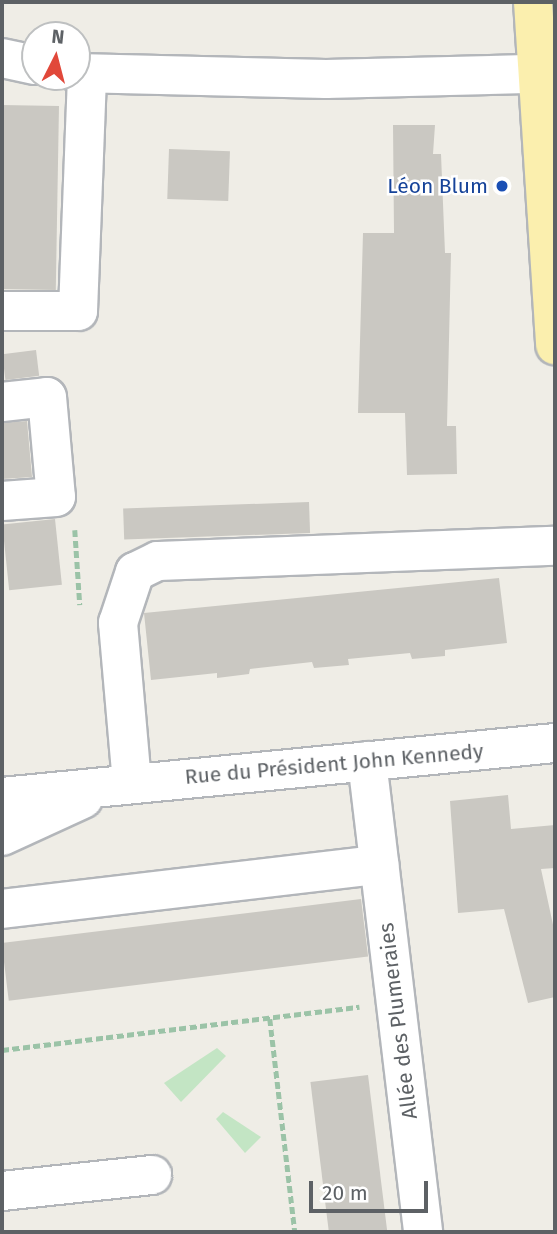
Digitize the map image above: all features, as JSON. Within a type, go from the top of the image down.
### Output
[{"type":"main road","points":[[533,2],[555,345]]},
{"type":"street","points":[[2,58],[21,62]]},
{"type":"street","points":[[91,74],[326,79],[536,74]]},
{"type":"street","points":[[2,311],[78,311],[82,91]]},
{"type":"street","points":[[2,402],[47,397],[56,497],[2,501]]},
{"type":"street","points":[[123,784],[118,623],[135,572],[158,561],[555,546]]},
{"type":"street","name":"Rue du Président John Kennedy","points":[[2,797],[555,743]]},
{"type":"street","name":"Allée des Plumeraies","points":[[367,761],[423,1232]]},
{"type":"street","name":"Rue du Président John Kennedy","points":[[2,836],[123,784]]},
{"type":"street","points":[[2,909],[379,865]]},
{"type":"street","points":[[2,1191],[152,1175]]},
{"type":"path","points":[[2,1050],[396,1003]]},
{"type":"path","points":[[270,1019],[295,1232]]},
{"type":"green space","points":[[217,1048],[226,1056],[181,1102],[164,1083]]},
{"type":"green space","points":[[223,1112],[261,1137],[245,1153],[216,1119]]},
{"type":"building","points":[[2,105],[59,106],[56,290],[2,289]]},
{"type":"building","points":[[393,125],[435,125],[433,154],[441,154],[445,253],[451,253],[447,426],[456,426],[457,474],[407,475],[405,413],[358,413],[363,233],[394,233]]},
{"type":"building","points":[[169,149],[230,151],[228,201],[167,199]]},
{"type":"building","points":[[36,350],[39,376],[5,380],[2,354]]},
{"type":"building","points":[[27,421],[32,477],[2,479],[2,423]]},
{"type":"building","points":[[309,502],[310,533],[124,539],[123,508]]},
{"type":"building","points":[[55,519],[62,585],[9,590],[2,525]]},
{"type":"building","points":[[499,578],[507,643],[445,650],[445,656],[412,659],[410,653],[348,659],[349,665],[314,668],[312,662],[250,669],[249,674],[217,678],[217,673],[151,680],[144,613]]},
{"type":"building","points":[[508,795],[511,829],[555,825],[555,868],[541,869],[555,934],[555,997],[528,1003],[504,909],[458,913],[450,801]]},
{"type":"building","points":[[361,899],[368,957],[9,1001],[2,943]]},
{"type":"building","points":[[368,1075],[387,1232],[329,1232],[310,1082]]},
{"type":"place","name":"Léon Blum","points":[[502,186]]}]
